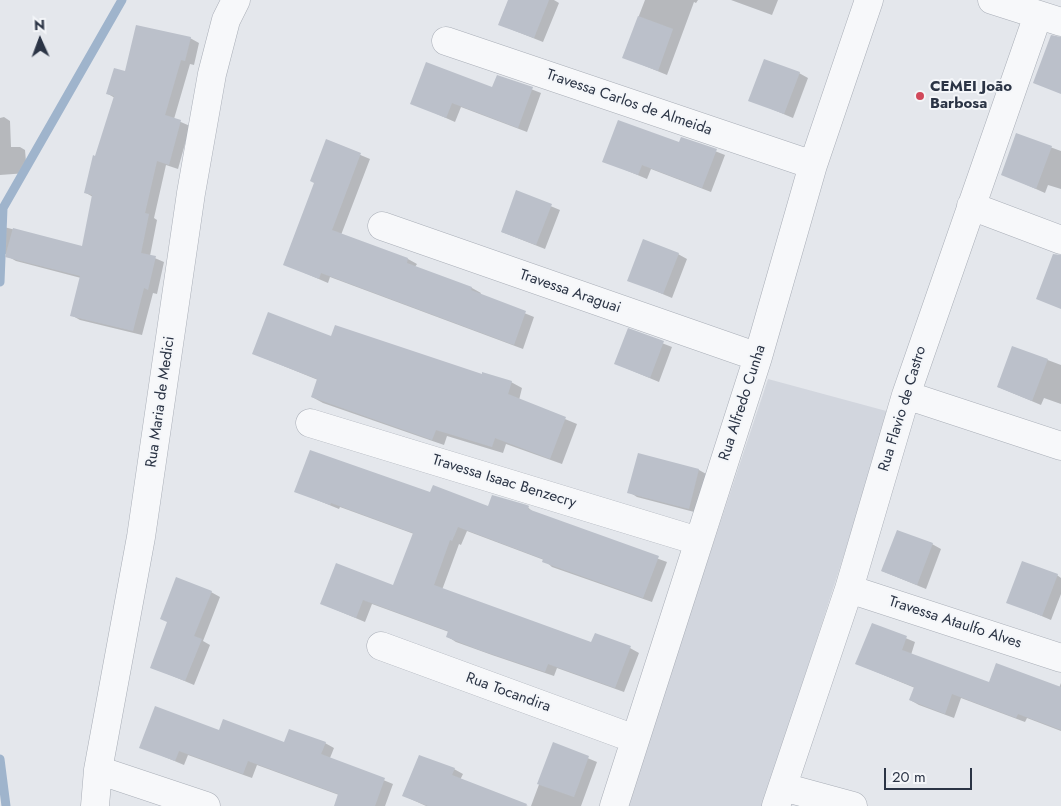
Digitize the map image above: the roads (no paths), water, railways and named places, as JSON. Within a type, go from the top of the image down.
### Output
[{"type":"street","name":"Rua Maria de Medici","points":[[95,806],[98,770],[142,537],[189,202],[212,74],[226,20],[236,0]]},
{"type":"street","name":"Rua Alfredo Cunha","points":[[614,806],[758,357],[813,166],[869,0]]},
{"type":"street","points":[[992,0],[1050,18]]},
{"type":"street","name":"Rua Flavio de Castro","points":[[780,796],[849,589],[906,395],[970,206],[1050,18]]},
{"type":"street","name":"Travessa Carlos de Almeida","points":[[446,41],[813,166]]},
{"type":"street","points":[[970,206],[1061,240]]},
{"type":"street","name":"Travessa Araguai","points":[[382,226],[758,357]]},
{"type":"street","points":[[906,395],[1061,446]]},
{"type":"street","name":"Travessa Isaac Benzecry","points":[[310,423],[698,541]]},
{"type":"street","name":"Travessa Ataulfo Alves","points":[[849,589],[1061,658]]},
{"type":"street","name":"Rua Tocandira","points":[[381,646],[635,739]]},
{"type":"street","points":[[98,770],[206,806]]},
{"type":"street","points":[[780,796],[853,806]]},
{"type":"waterway","points":[[0,282],[3,208],[122,0]]},
{"type":"waterway","points":[[0,759],[6,806]]},
{"type":"place","name":"CEMEI João Barbosa","points":[[920,96]]}]
